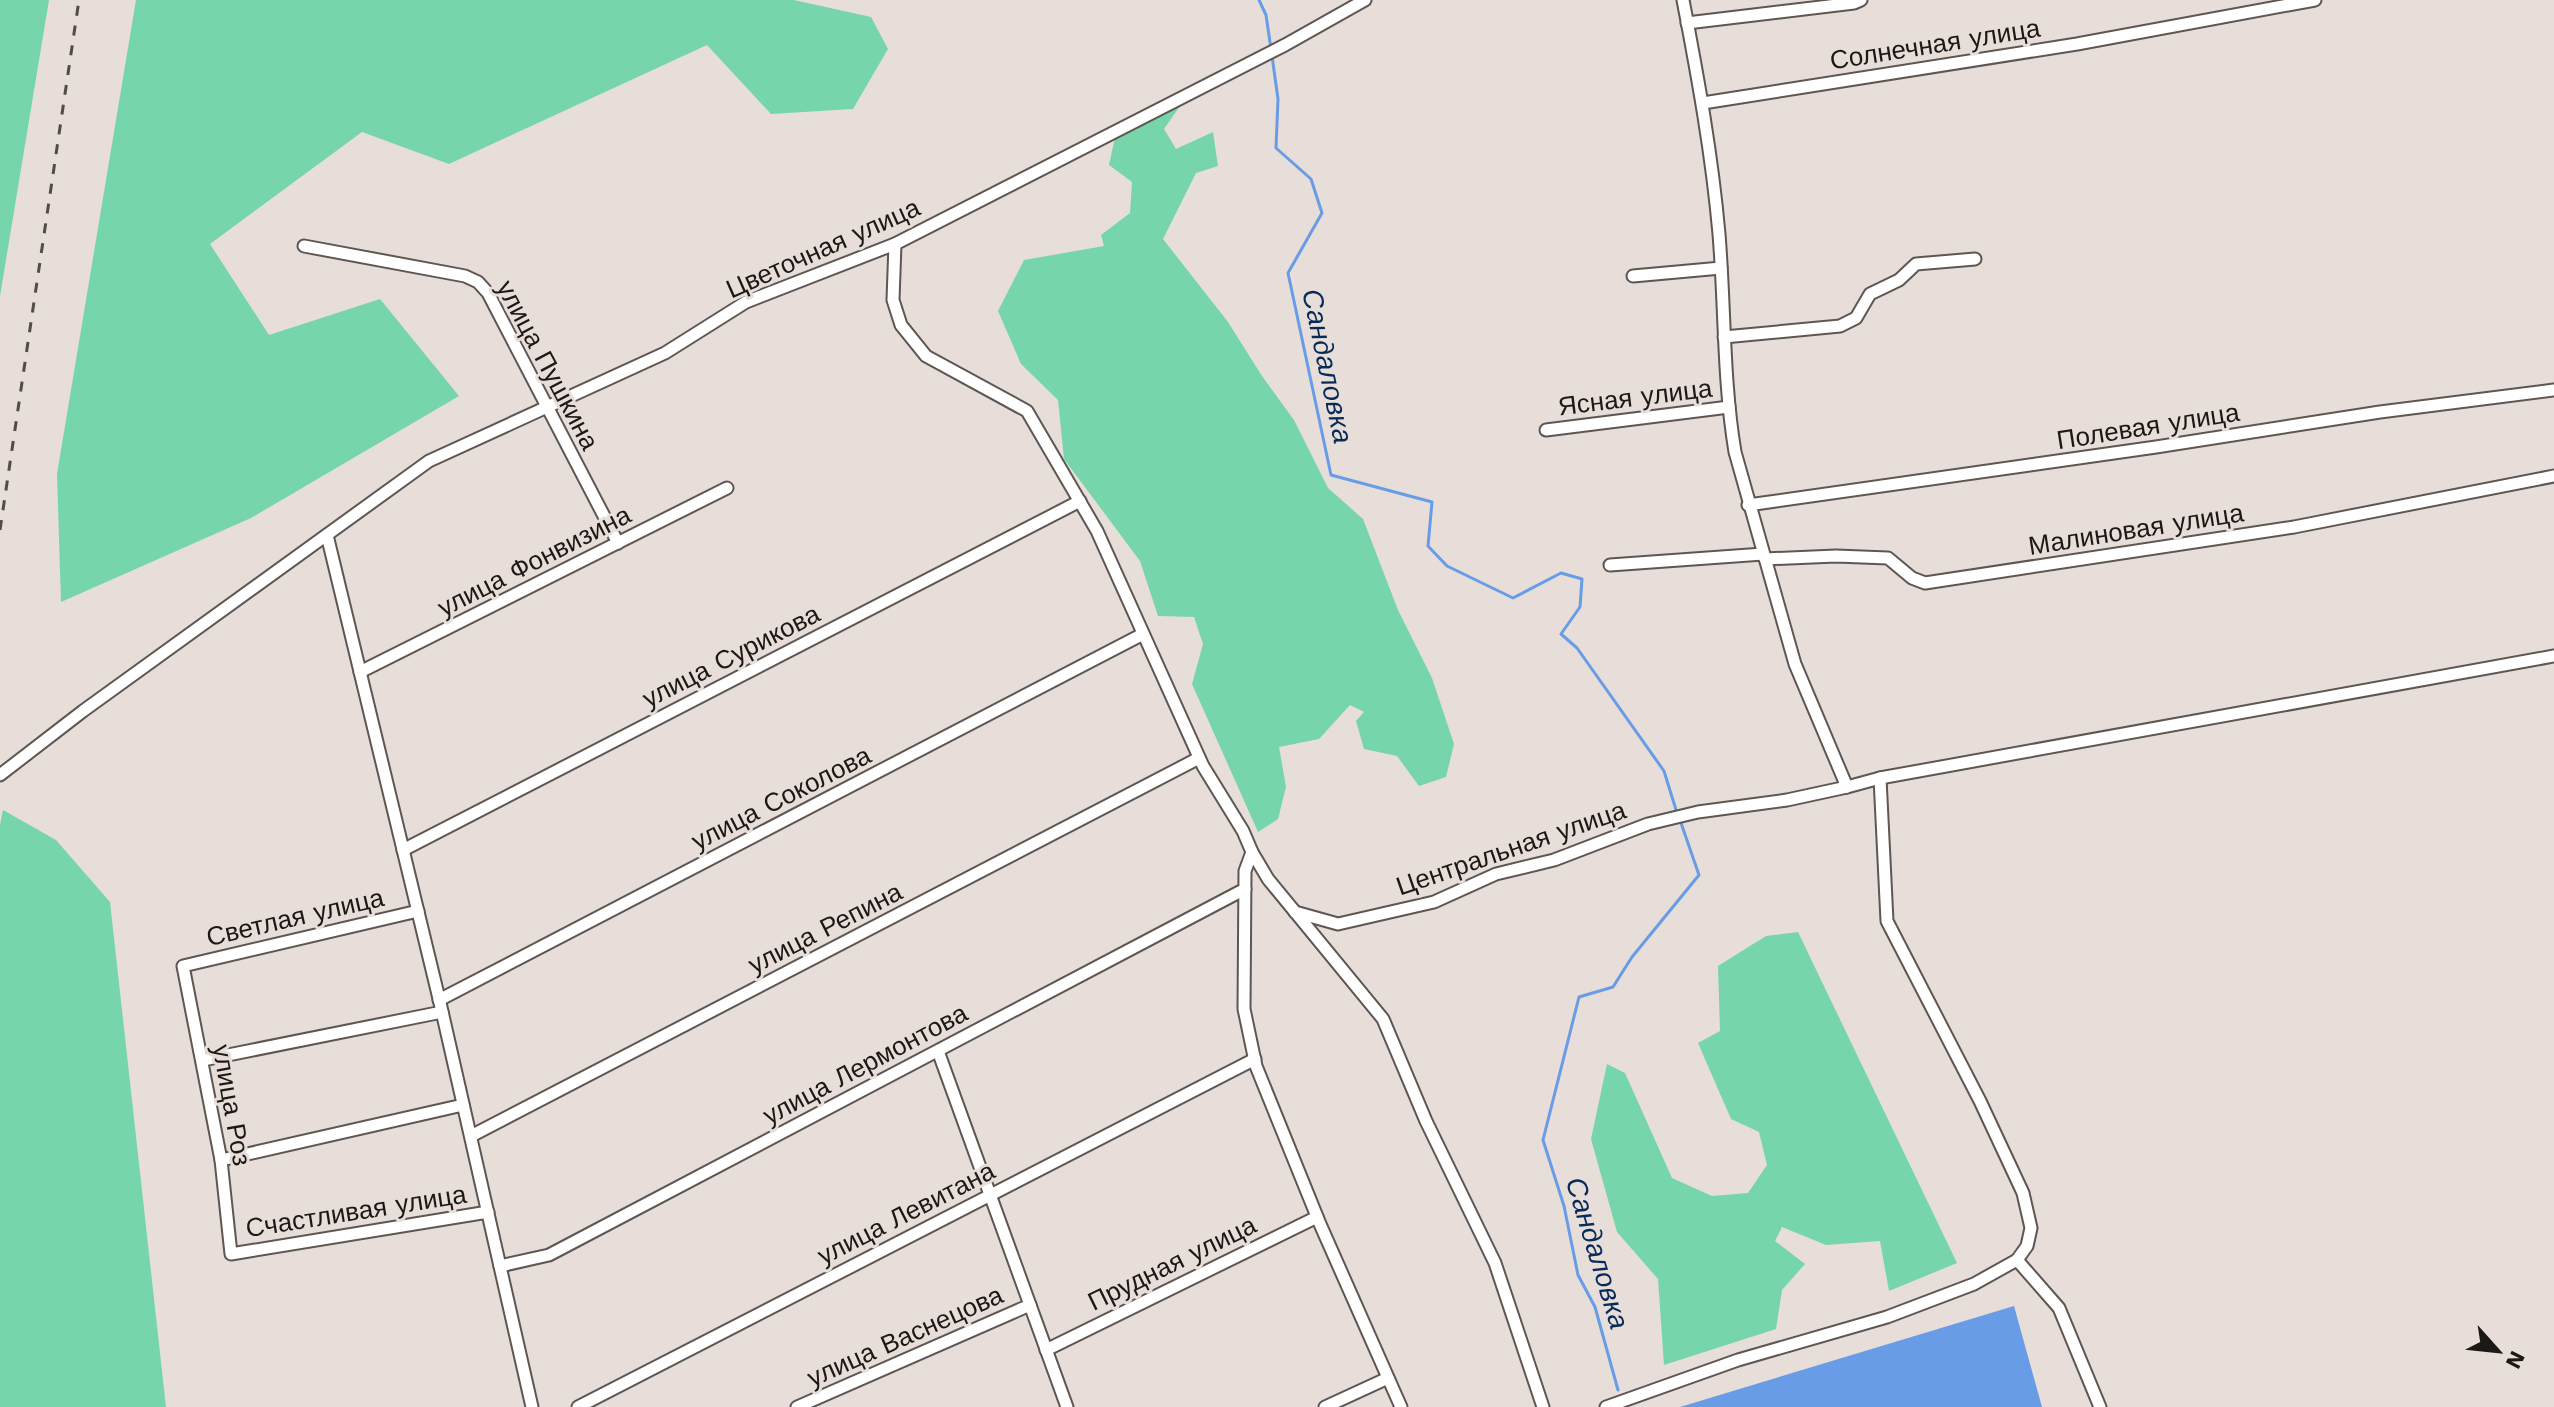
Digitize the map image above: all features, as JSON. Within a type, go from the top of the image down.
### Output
[{"type":"street","name":"Цветочная улица","points":[[0,775],[83,711],[429,461],[665,353],[746,302],[895,244],[1285,45],[1365,0]]},
{"type":"street","points":[[1683,0],[1703,103],[1721,268],[1729,407],[1735,452],[1795,664],[1847,787]]},
{"type":"street","points":[[1687,23],[1861,0]]},
{"type":"street","name":"Солнечная улица","points":[[1703,103],[2077,44],[2315,0]]},
{"type":"street","points":[[895,244],[893,300],[901,325],[926,356],[1027,411],[1097,531],[1199,758],[1243,831],[1252,852],[1268,879],[1383,1019],[1426,1121],[1495,1263],[1543,1407]]},
{"type":"street","name":"улица Пушкина","points":[[304,246],[465,276],[478,282],[488,293],[618,543]]},
{"type":"street","points":[[1724,337],[1840,326],[1856,318],[1870,294],[1899,280],[1916,264],[1975,259]]},
{"type":"street","points":[[1633,276],[1721,268]]},
{"type":"street","name":"Полевая улица","points":[[1748,505],[2141,450],[2380,412],[2554,390]]},
{"type":"street","name":"Ясная улица","points":[[1546,430],[1729,407]]},
{"type":"street","name":"Малиновая улица","points":[[1610,565],[1764,557],[1888,558],[1912,578],[1925,583],[2294,527],[2554,476]]},
{"type":"street","name":"улица Фонвизина","points":[[360,672],[727,488]]},
{"type":"street","name":"улица Сурикова","points":[[403,850],[1080,501]]},
{"type":"street","points":[[327,535],[441,1006],[532,1407]]},
{"type":"street","name":"улица Соколова","points":[[203,1060],[441,1006],[1143,634]]},
{"type":"street","name":"Центральная улица","points":[[1294,912],[1338,924],[1434,902],[1496,874],[1554,860],[1648,824],[1698,812],[1787,800],[1880,778],[2554,656]]},
{"type":"street","name":"улица Репина","points":[[471,1136],[1199,758]]},
{"type":"street","points":[[1606,1407],[1738,1360],[1887,1317],[1974,1284],[2017,1260],[2027,1246],[2031,1228],[2023,1193],[1980,1101],[1887,921],[1880,778]]},
{"type":"street","points":[[1252,852],[1245,871],[1244,1009],[1255,1059],[1317,1217],[1401,1407]]},
{"type":"street","name":"улица Лермонтова","points":[[500,1266],[549,1255],[1245,889]]},
{"type":"street","name":"Светлая улица","points":[[183,966],[418,911]]},
{"type":"street","name":"улица Роз","points":[[183,966],[221,1160],[231,1254]]},
{"type":"street","points":[[938,1051],[1067,1407]]},
{"type":"street","name":"улица Левитана","points":[[578,1407],[1255,1059]]},
{"type":"street","points":[[221,1160],[463,1105]]},
{"type":"street","name":"Счастливая улица","points":[[231,1254],[488,1212]]},
{"type":"street","name":"Прудная улица","points":[[1046,1350],[1317,1217]]},
{"type":"street","points":[[2017,1260],[2059,1308],[2100,1407]]},
{"type":"street","name":"улица Васнецова","points":[[797,1407],[1030,1305]]},
{"type":"street","points":[[1325,1407],[1388,1378]]},
{"type":"green space","points":[[0,0],[49,0],[0,296]]},
{"type":"green space","points":[[136,0],[794,0],[871,17],[888,49],[853,109],[771,114],[707,45],[449,164],[362,132],[210,244],[269,335],[380,299],[459,396],[251,518],[61,602],[57,474]]},
{"type":"green space","points":[[1180,106],[1164,129],[1176,149],[1213,132],[1218,166],[1196,173],[1163,239],[1228,322],[1294,420],[1328,488],[1363,519],[1398,610],[1432,678],[1454,744],[1446,777],[1419,786],[1397,756],[1364,749],[1356,721],[1364,712],[1350,705],[1319,739],[1279,747],[1286,787],[1278,819],[1258,832],[1192,684],[1203,644],[1194,617],[1158,616],[1140,561],[1064,459],[1058,400],[1021,364],[998,311],[1024,260],[1104,246],[1101,235],[1130,213],[1132,182],[1109,165],[1116,133]]},
{"type":"green space","points":[[3,810],[56,840],[110,902],[166,1407],[0,1407],[0,825]]},
{"type":"green space","points":[[1798,932],[1957,1263],[1889,1291],[1880,1241],[1826,1245],[1782,1227],[1775,1241],[1805,1264],[1782,1290],[1776,1329],[1664,1365],[1658,1279],[1617,1232],[1591,1139],[1607,1064],[1625,1073],[1672,1178],[1712,1196],[1748,1193],[1767,1165],[1759,1132],[1731,1119],[1698,1043],[1720,1031],[1718,966],[1766,936]]},
{"type":"water","points":[[2014,1306],[2042,1407],[1680,1407]]},
{"type":"waterway","name":"Сандаловка","points":[[1259,0],[1266,15],[1271,49]]},
{"type":"waterway","name":"Сандаловка","points":[[1272,56],[1278,99],[1276,148],[1311,179],[1322,213],[1288,273],[1331,475],[1432,502],[1428,546],[1447,566],[1513,598],[1561,573],[1582,579],[1580,607],[1561,634],[1577,648],[1664,771],[1677,813]]},
{"type":"waterway","name":"Сандаловка","points":[[1618,1390],[1595,1307],[1578,1275],[1564,1206],[1543,1140],[1579,997],[1613,987],[1632,957],[1699,875],[1680,820]]},
{"type":"railway","points":[[0,530],[79,0]]}]
